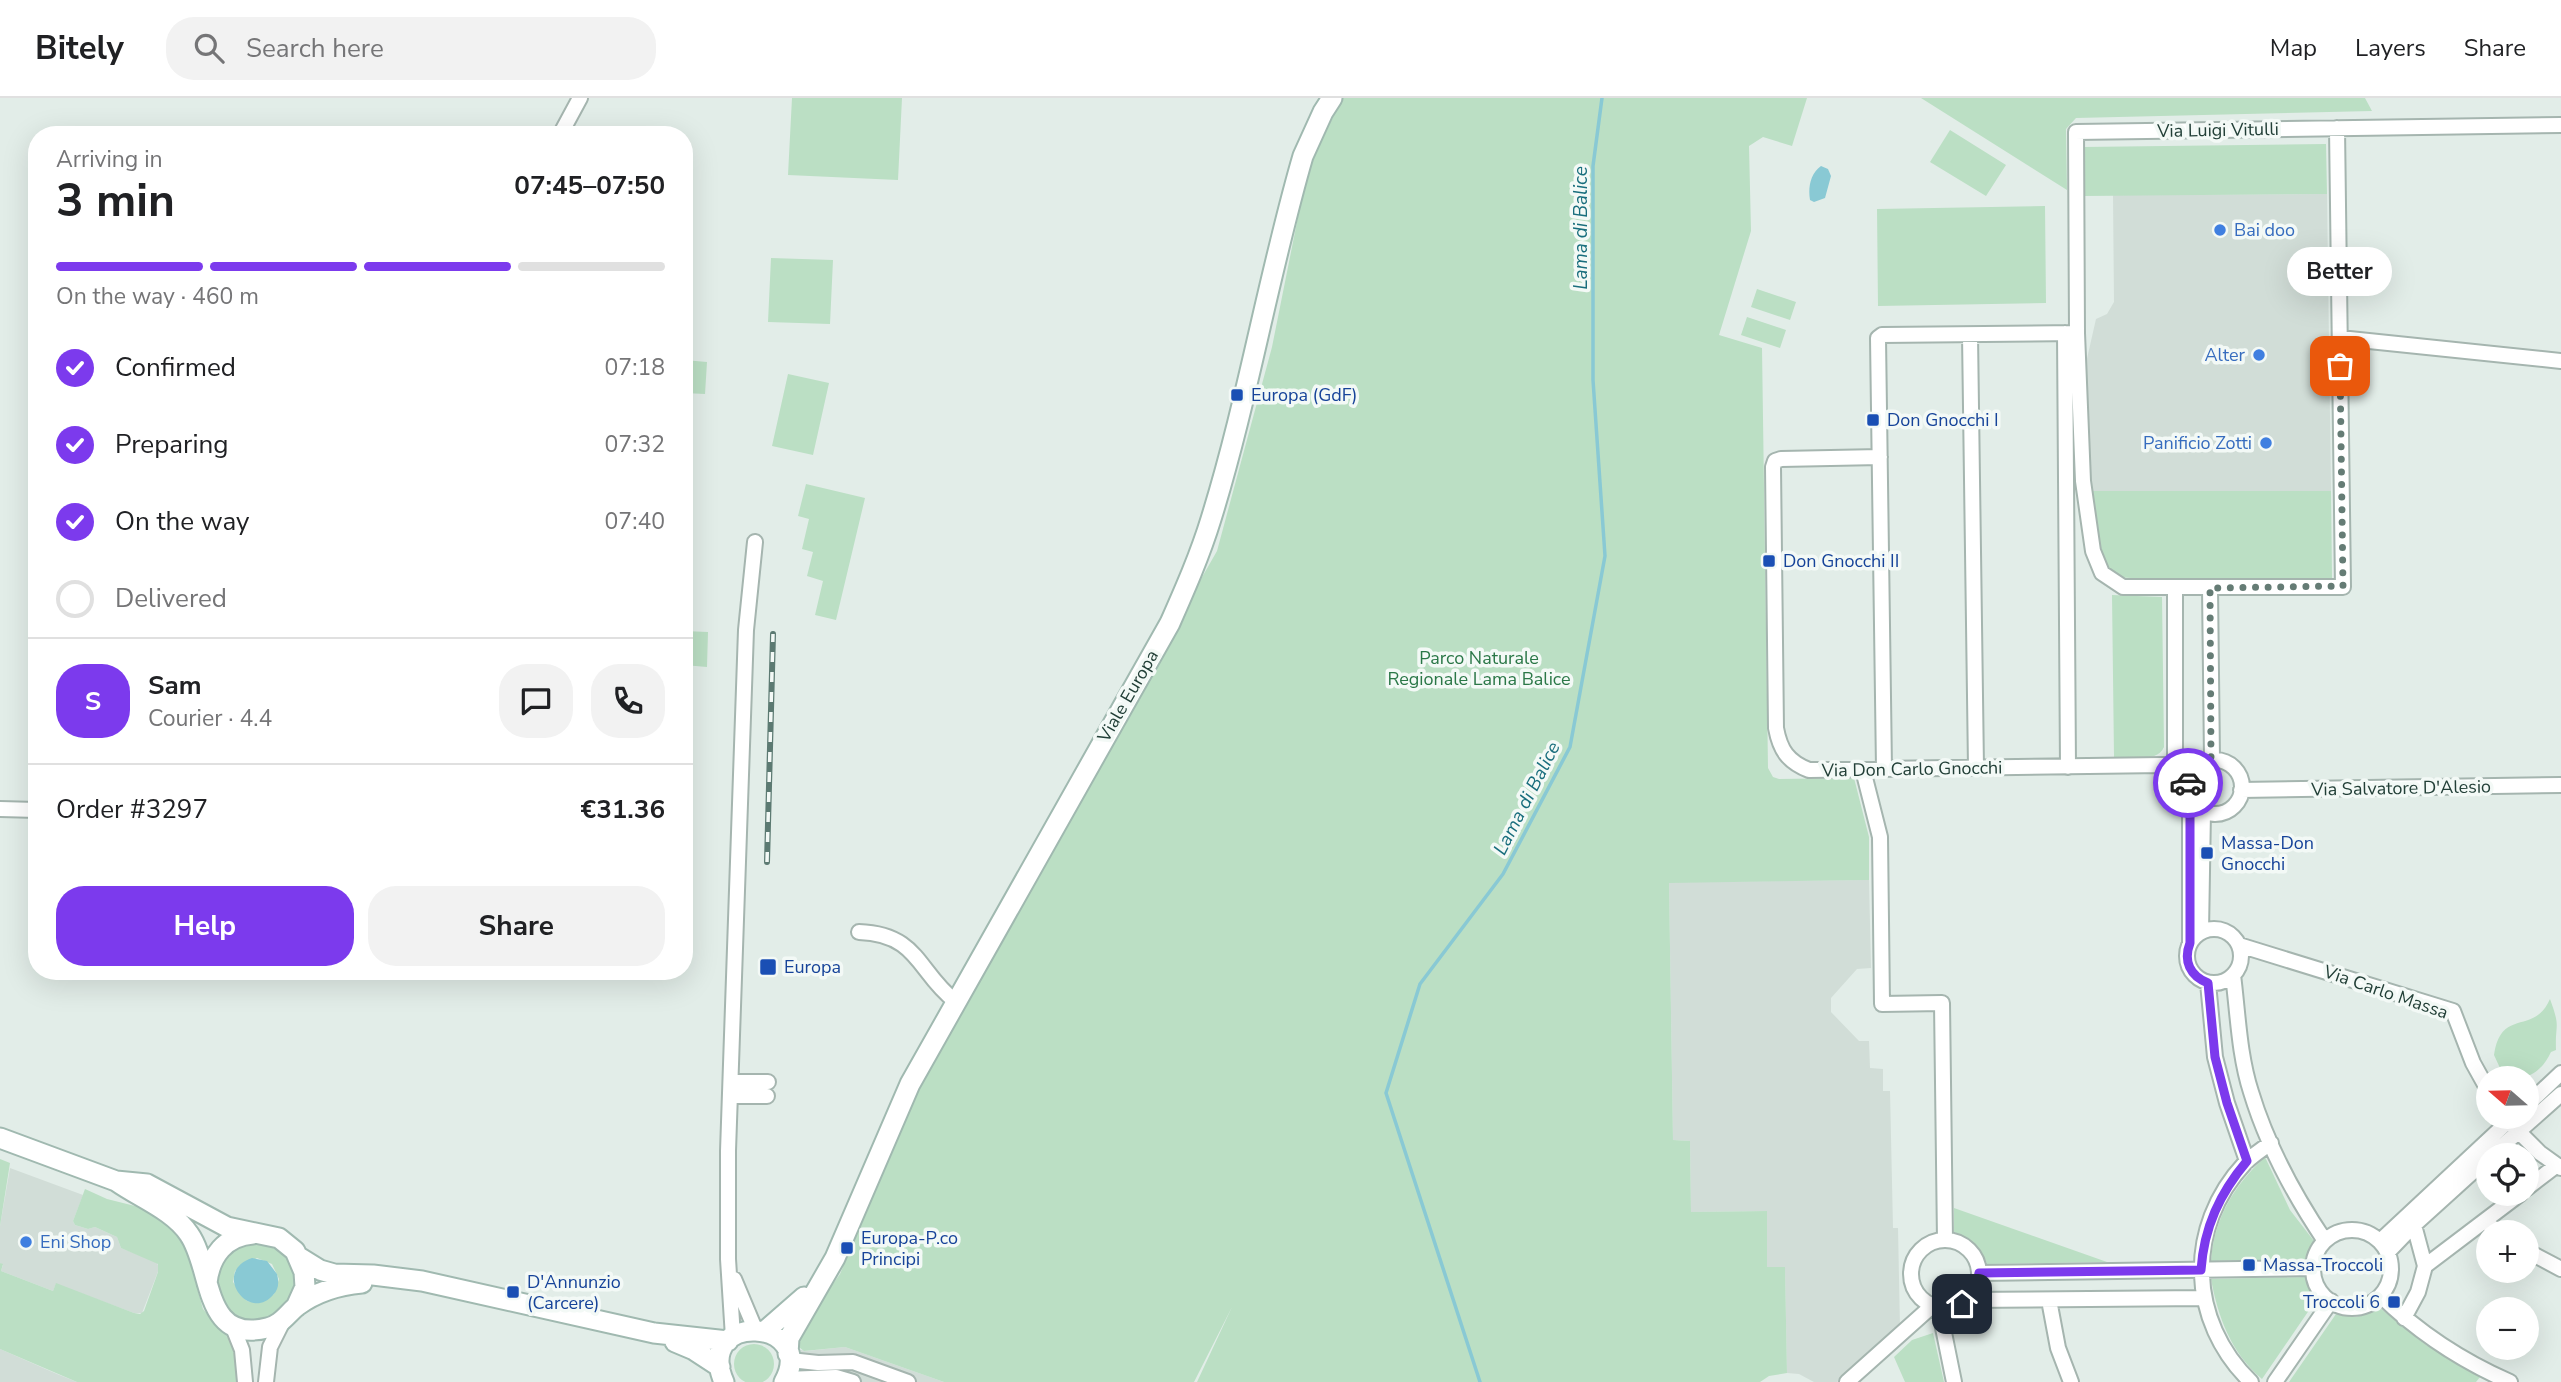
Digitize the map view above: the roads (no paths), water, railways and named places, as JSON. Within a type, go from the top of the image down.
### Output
[{"type":"main road","name":"Viale Europa","points":[[787,1369],[789,1338],[835,1258],[900,1104],[955,1001],[1170,623],[1193,570],[1211,520],[1229,455],[1303,156],[1332,98]]},
{"type":"main road","points":[[0,1138],[116,1181],[147,1184],[215,1222],[279,1238],[299,1257],[320,1270],[334,1274],[373,1275],[453,1287],[654,1333],[730,1339]]},
{"type":"main road","points":[[116,1181],[167,1212],[184,1228],[196,1247],[211,1302],[223,1318],[244,1330],[270,1328],[325,1291],[347,1284],[404,1279]]},
{"type":"main road","points":[[207,1283],[212,1261],[218,1251],[236,1238],[257,1234]]},
{"type":"main road","points":[[290,1314],[305,1287],[299,1257]]},
{"type":"main road","name":"Viale Europa","points":[[760,1330],[810,1292],[835,1258]]},
{"type":"main road","points":[[722,1374],[720,1357],[730,1339],[740,1332],[760,1330],[783,1344],[787,1369]]},
{"type":"main road","points":[[654,1333],[694,1350],[722,1374]]},
{"type":"street","points":[[565,126],[580,98]]},
{"type":"street","name":"Via Luigi Vitulli","points":[[2071,333],[2076,132],[2561,125]]},
{"type":"street","points":[[2071,333],[2083,481],[2093,551],[2102,573],[2123,587],[2343,586],[2337,128]]},
{"type":"street","points":[[1884,769],[1878,338],[1882,335],[2071,333]]},
{"type":"street","points":[[2068,767],[2071,333]]},
{"type":"street","points":[[1970,334],[1976,768]]},
{"type":"street","points":[[2340,338],[2561,360]]},
{"type":"street","name":"Via Don Carlo Gnocchi","points":[[1880,457],[1781,459],[1775,461],[1773,467],[1778,739],[1785,755],[1794,765],[1808,770],[2175,766]]},
{"type":"street","points":[[730,1339],[727,1259],[728,1151],[746,630],[755,542]]},
{"type":"street","points":[[2175,588],[2175,766],[2190,776]]},
{"type":"street","points":[[2210,588],[2211,760]]},
{"type":"street","points":[[2190,797],[2203,811],[2211,814],[2227,811],[2239,799],[2241,782],[2233,766],[2211,760],[2201,763],[2190,776],[2188,790],[2190,943],[2187,959],[2189,968],[2200,980],[2208,983],[2222,982],[2233,975],[2241,961],[2239,945],[2227,932],[2210,929],[2201,932],[2190,943]]},
{"type":"street","points":[[1863,770],[1880,837],[1882,1004],[1942,1003],[1945,1240]]},
{"type":"street","name":"Via Salvatore D'Alesio","points":[[2241,790],[2561,785]]},
{"type":"street","points":[[0,809],[28,810]]},
{"type":"street","points":[[2201,932],[2203,811]]},
{"type":"street","points":[[859,932],[876,933],[916,955],[946,994],[955,1001]]},
{"type":"street","name":"Via Carlo Massa","points":[[2239,945],[2453,1011],[2476,1068]]},
{"type":"street","points":[[2233,975],[2240,1038],[2250,1091],[2297,1199],[2325,1241]]},
{"type":"street","points":[[2208,983],[2215,1057],[2247,1161]]},
{"type":"street","points":[[2539,1094],[2561,1073]]},
{"type":"street","points":[[731,1089],[767,1089]]},
{"type":"street","points":[[2539,1107],[2561,1094]]},
{"type":"street","points":[[2384,1246],[2505,1129]]},
{"type":"street","points":[[2519,1129],[2559,1167],[2539,1180]]},
{"type":"street","points":[[2252,1382],[2223,1347],[2204,1298],[2202,1254],[2211,1218],[2230,1181],[2247,1161],[2271,1143]]},
{"type":"street","points":[[2384,1246],[2414,1225],[2476,1170]]},
{"type":"street","points":[[2485,1220],[2504,1206]]},
{"type":"street","points":[[2404,1318],[2418,1292],[2425,1266],[2414,1225]]},
{"type":"street","points":[[2425,1266],[2476,1227]]},
{"type":"street","points":[[2353,1229],[2368,1232],[2384,1246],[2391,1275],[2381,1296],[2360,1307],[2345,1307],[2331,1301],[2316,1283],[2313,1268],[2316,1253],[2325,1241],[2338,1232],[2353,1229]]},
{"type":"street","points":[[1967,1300],[1977,1285],[1979,1273],[1969,1250],[1958,1243],[1945,1240],[1932,1243],[1921,1251],[1912,1268],[1914,1288],[1921,1299],[1935,1307],[1951,1308],[1967,1300],[2204,1298]]},
{"type":"street","points":[[2539,1257],[2561,1269]]},
{"type":"street","points":[[727,1259],[743,1303],[760,1330]]},
{"type":"street","points":[[1979,1273],[2313,1268]]},
{"type":"street","points":[[2381,1296],[2404,1318],[2460,1356],[2510,1382]]},
{"type":"street","points":[[2049,1300],[2058,1348],[2071,1382]]},
{"type":"street","points":[[2275,1382],[2331,1301]]},
{"type":"street","points":[[1847,1382],[1935,1307]]},
{"type":"street","points":[[1935,1307],[1954,1382]]},
{"type":"street","points":[[266,1382],[270,1348],[290,1314]]},
{"type":"street","points":[[232,1325],[243,1350],[244,1382]]},
{"type":"street","points":[[787,1369],[817,1377],[850,1381],[853,1362]]},
{"type":"street","points":[[787,1369],[818,1363],[853,1362],[908,1382]]},
{"type":"water","points":[[1821,166],[1828,169],[1831,176],[1825,198],[1814,202],[1810,200],[1810,186],[1814,173]]},
{"type":"water","points":[[252,1258],[267,1261],[277,1274],[276,1290],[264,1302],[254,1303],[245,1299],[234,1283],[240,1265]]},
{"type":"waterway","name":"Lama di Balice","points":[[1480,1382],[1386,1093],[1420,984],[1503,874],[1570,747],[1605,556],[1593,380],[1593,166],[1602,98]]},
{"type":"railway","points":[[767,862],[773,634]]},
{"type":"place","name":"Bai doo","points":[[2220,230]]},
{"type":"place","name":"Alter","points":[[2259,355]]},
{"type":"place","name":"Better","points":[[2340,366]]},
{"type":"place","name":"Europa (GdF)","points":[[1237,395]]},
{"type":"place","name":"Don Gnocchi I","points":[[1873,420]]},
{"type":"place","name":"Panificio Zotti","points":[[2266,443]]},
{"type":"place","name":"Don Gnocchi II","points":[[1769,561]]},
{"type":"place","name":"Massa-Don Gnocchi","points":[[2207,853]]},
{"type":"place","name":"Europa","points":[[768,967]]},
{"type":"place","name":"Eni Shop","points":[[26,1242]]},
{"type":"place","name":"Europa-P.co Principi","points":[[847,1248]]},
{"type":"place","name":"Massa-Troccoli","points":[[2249,1265]]},
{"type":"place","name":"D'Annunzio (Carcere)","points":[[513,1292]]},
{"type":"place","name":"Troccoli 6","points":[[2394,1302]]},
{"type":"park label","name":"Parco Naturale Regionale Lama Balice","points":[[1479,668]]}]
